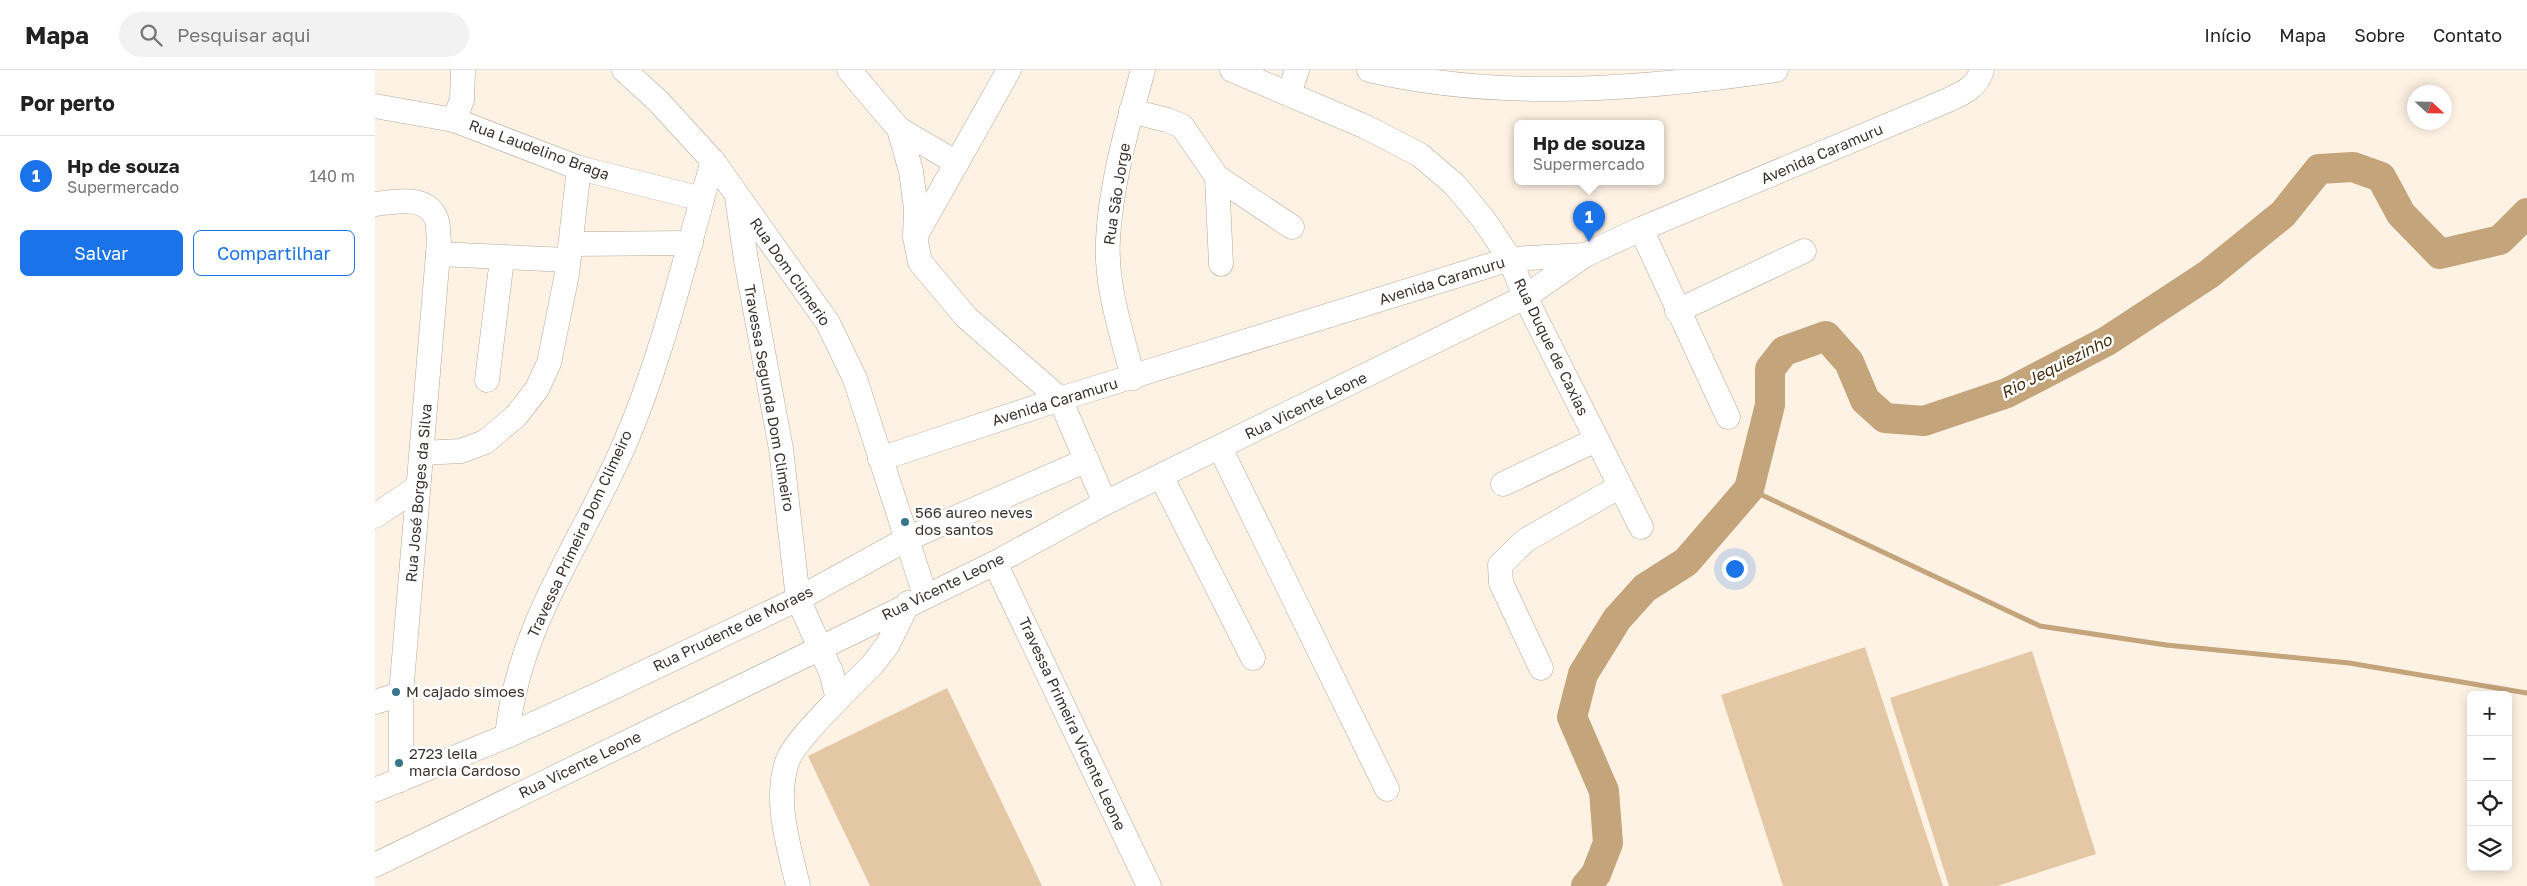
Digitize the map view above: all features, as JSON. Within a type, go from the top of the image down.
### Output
[{"type":"street","points":[[454,120],[462,100],[463,70]]},
{"type":"street","name":"Rua Dom Climerio","points":[[624,70],[658,101],[713,161],[828,323],[855,380],[907,539],[917,599]]},
{"type":"street","points":[[849,70],[899,129],[957,163]]},
{"type":"street","points":[[915,237],[1009,70]]},
{"type":"street","name":"Rua São Jorge","points":[[1133,378],[1109,270],[1108,240],[1114,194],[1131,111],[1143,70]]},
{"type":"street","name":"Rua Duque de Caxias","points":[[1232,70],[1366,127],[1420,154],[1455,185],[1484,220],[1509,259],[1525,298],[1619,487],[1641,527]]},
{"type":"street","points":[[1289,94],[1297,70]]},
{"type":"street","points":[[1369,70],[1402,78],[1471,86],[1579,89],[1700,81],[1776,70]]},
{"type":"street","name":"Avenida Caramuru","points":[[880,459],[1060,399],[1133,378],[1509,259],[1585,255],[1641,229],[1946,101],[1967,91],[1979,79],[1982,70]]},
{"type":"street","name":"Rua Laudelino Braga","points":[[375,106],[454,120],[579,168],[702,199]]},
{"type":"street","points":[[1131,111],[1167,120],[1182,126],[1217,177],[1292,227]]},
{"type":"street","points":[[899,129],[911,171],[916,209],[915,237],[920,262],[932,279],[966,317],[1060,399],[1105,503]]},
{"type":"street","name":"Travessa Primeira Dom Climeiro","points":[[507,736],[511,701],[520,665],[541,608],[625,442],[662,341],[713,161]]},
{"type":"street","points":[[422,453],[461,451],[485,442],[516,416],[537,389],[549,363],[570,252],[579,168]]},
{"type":"street","points":[[1217,177],[1221,264]]},
{"type":"street","name":"Travessa Segunda Dom Climeiro","points":[[737,196],[746,260],[781,449],[798,599],[818,647],[831,672],[838,699]]},
{"type":"street","name":"Rua José Borges da Silva","points":[[375,204],[413,201],[429,208],[437,219],[438,254],[401,694],[401,780]]},
{"type":"street","points":[[1641,229],[1677,311],[1728,418]]},
{"type":"street","points":[[438,254],[502,259],[691,243]]},
{"type":"street","points":[[1677,311],[1804,251]]},
{"type":"street","name":"Rua Vicente Leone","points":[[375,865],[818,647],[995,563],[1105,503],[1525,298],[1585,255]]},
{"type":"street","points":[[487,380],[502,259]]},
{"type":"street","points":[[1503,484],[1596,440]]},
{"type":"street","points":[[1220,448],[1387,789]]},
{"type":"street","name":"Rua Prudente de Moraes","points":[[375,790],[507,736],[798,599],[907,539],[1087,460]]},
{"type":"street","points":[[1161,476],[1253,658]]},
{"type":"street","points":[[375,516],[418,487]]},
{"type":"street","points":[[1541,668],[1501,583],[1500,565],[1526,540],[1619,487]]},
{"type":"street","name":"Travessa Primeira Vicente Leone","points":[[995,563],[1149,886]]},
{"type":"street","points":[[798,886],[783,822],[782,805],[788,760],[808,732],[888,644],[917,599]]},
{"type":"street","points":[[375,702],[401,694]]},
{"type":"shaded area","points":[[1865,647],[1943,886],[1783,886],[1721,695]]},
{"type":"shaded area","points":[[2032,651],[2096,854],[1997,886],[1949,886],[1890,698]]},
{"type":"shaded area","points":[[947,688],[1042,886],[870,886],[808,756]]},
{"type":"waterway","name":"Rio Jequiezinho","points":[[1586,886],[1596,874],[1608,843],[1604,791],[1572,717],[1583,674],[1617,619],[1645,588],[1686,562],[1749,489],[1770,405],[1770,369],[1784,351],[1826,336],[1849,362],[1865,400],[1885,418],[1924,421],[2007,393],[2107,341],[2209,274],[2283,214],[2319,169],[2353,167],[2381,177],[2401,214],[2440,254],[2500,240],[2527,213]]},
{"type":"waterway","points":[[1749,489],[2040,626],[2166,645],[2349,663],[2527,693]]},
{"type":"place","name":"Hp de souza","points":[[1589,242]]},
{"type":"place","name":"566 aureo neves dos santos","points":[[905,522]]},
{"type":"place","name":"M cajado simoes","points":[[396,692]]},
{"type":"place","name":"2723 leila marcia Cardoso","points":[[399,763]]}]
